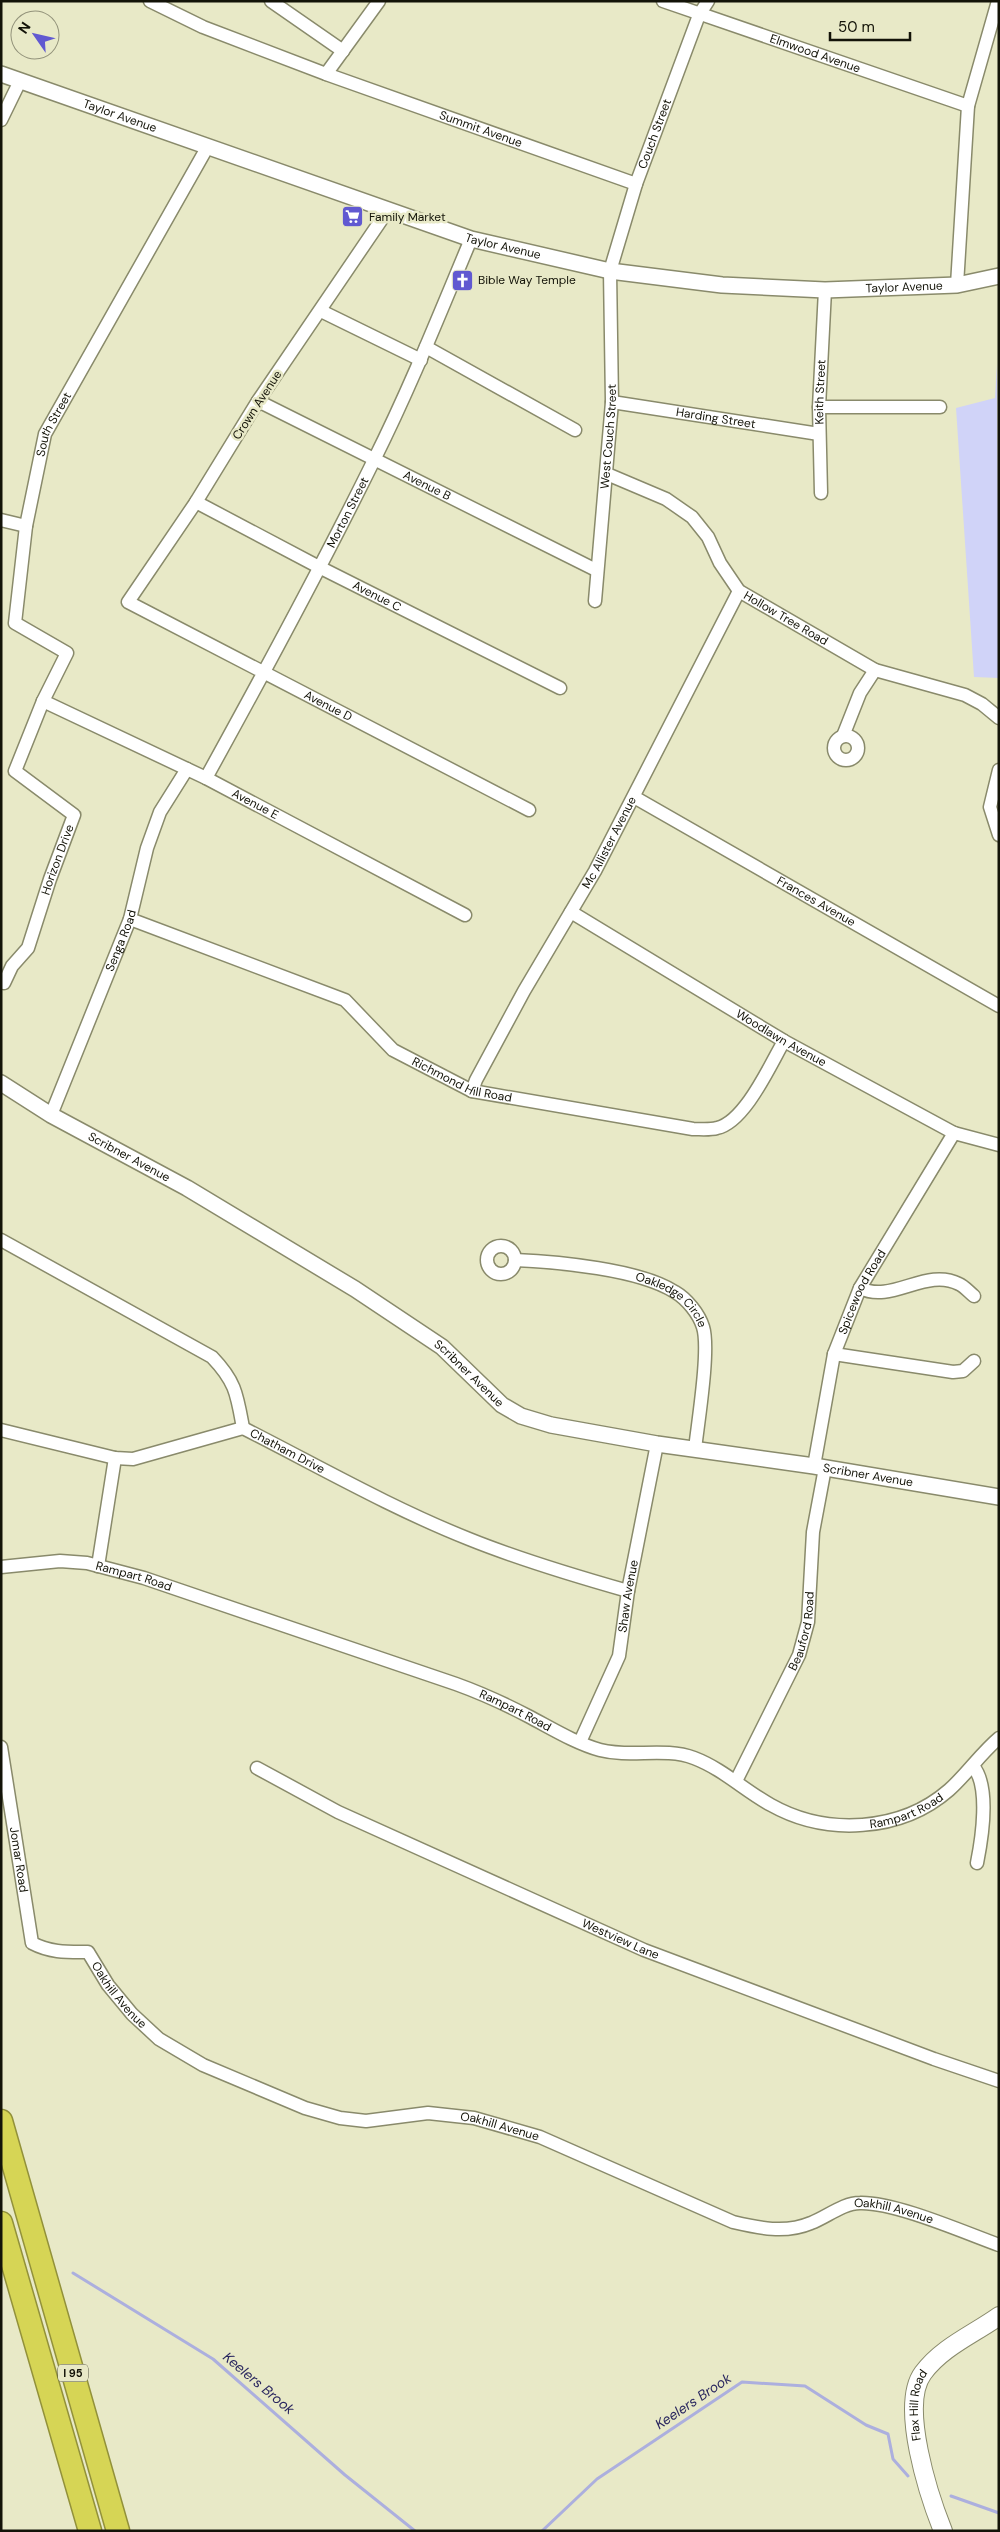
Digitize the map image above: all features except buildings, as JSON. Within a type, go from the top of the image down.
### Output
[{"type":"highway","name":"I 95","points":[[1,2121],[118,2531]]},
{"type":"highway","name":"I 95","points":[[1,2223],[90,2531]]},
{"type":"main road","name":"Flax Hill Road","points":[[944,2531],[935,2510],[922,2460],[913,2412],[915,2388],[923,2373],[940,2355],[999,2316]]},
{"type":"street","name":"Summit Avenue","points":[[150,1],[203,27],[326,74],[636,184]]},
{"type":"street","points":[[271,1],[342,51]]},
{"type":"street","points":[[326,74],[379,1]]},
{"type":"street","name":"Elmwood Avenue","points":[[663,1],[968,106]]},
{"type":"street","name":"Couch Street","points":[[610,271],[636,184],[700,15],[708,1]]},
{"type":"street","points":[[957,285],[968,106],[998,1]]},
{"type":"street","name":"Taylor Avenue","points":[[1,74],[472,239],[610,271],[722,285],[825,290],[957,285],[999,276]]},
{"type":"street","points":[[1,120],[20,81]]},
{"type":"street","name":"South Street","points":[[44,701],[67,653],[15,623],[26,526],[45,434],[208,146]]},
{"type":"street","name":"Crown Avenue","points":[[128,602],[196,502],[258,401],[388,210]]},
{"type":"street","name":"Morton Street","points":[[206,778],[264,674],[374,460],[421,360],[472,239]]},
{"type":"street","name":"West Couch Street","points":[[595,601],[596,570],[607,474],[612,402],[610,271]]},
{"type":"street","name":"Keith Street","points":[[821,492],[819,407],[825,290]]},
{"type":"street","points":[[321,310],[421,360]]},
{"type":"street","points":[[426,347],[575,430]]},
{"type":"street","name":"Avenue B","points":[[258,401],[596,570]]},
{"type":"street","name":"Harding Street","points":[[612,402],[819,434]]},
{"type":"street","points":[[819,407],[940,407]]},
{"type":"street","name":"Hollow Tree Road","points":[[607,474],[666,499],[692,517],[708,537],[720,563],[739,591],[876,670],[965,695],[982,704],[999,718]]},
{"type":"street","name":"Avenue C","points":[[196,502],[319,567],[560,688]]},
{"type":"street","points":[[1,520],[26,526]]},
{"type":"street","name":"Mc Allister Avenue","points":[[472,1091],[524,991],[572,912],[634,797],[739,591]]},
{"type":"street","name":"Avenue D","points":[[128,602],[529,810]]},
{"type":"street","points":[[843,736],[860,693],[876,670]]},
{"type":"street","name":"Avenue E","points":[[44,701],[206,778],[465,915]]},
{"type":"street","name":"Horizon Drive","points":[[4,983],[12,966],[28,948],[74,815],[15,771],[44,701]]},
{"type":"street","name":"Senga Road","points":[[52,1115],[130,919],[147,848],[160,812],[187,769]]},
{"type":"street","points":[[999,770],[990,807],[999,835]]},
{"type":"street","name":"Frances Avenue","points":[[634,797],[999,1006]]},
{"type":"street","name":"Woodlawn Avenue","points":[[572,912],[784,1041],[954,1133],[999,1145]]},
{"type":"street","name":"Richmond Hill Road","points":[[130,919],[346,1000],[393,1050],[472,1091],[693,1130],[717,1128],[734,1120],[748,1102],[784,1041]]},
{"type":"street","name":"Scribner Avenue","points":[[1,1084],[52,1115],[188,1188],[355,1289],[442,1347],[463,1365],[490,1393],[512,1411],[551,1425],[657,1444],[820,1467],[999,1497]]},
{"type":"street","name":"Spicewood Road","points":[[820,1467],[834,1354],[860,1288],[954,1133]]},
{"type":"street","name":"Chatham Drive","points":[[1,1240],[212,1357],[228,1374],[237,1394],[243,1428],[410,1512],[469,1539],[568,1574],[628,1591]]},
{"type":"street","name":"Oakledge Circle","points":[[516,1260],[563,1262],[644,1278],[676,1292],[694,1310],[703,1328],[705,1346],[695,1449]]},
{"type":"street","points":[[860,1288],[868,1292],[886,1292],[932,1279],[958,1283],[974,1296]]},
{"type":"street","points":[[834,1354],[953,1372],[963,1371],[974,1361]]},
{"type":"street","points":[[1,1430],[115,1458],[133,1459],[243,1428]]},
{"type":"street","name":"Shaw Avenue","points":[[580,1742],[619,1656],[628,1591],[657,1444]]},
{"type":"street","points":[[98,1566],[115,1458]]},
{"type":"street","name":"Beauford Road","points":[[736,1781],[799,1655],[808,1622],[813,1532],[820,1467]]},
{"type":"street","name":"Rampart Road","points":[[1,1567],[60,1561],[98,1566],[144,1578],[456,1684],[510,1707],[580,1742],[610,1752],[684,1755],[712,1766],[772,1806],[798,1817],[827,1824],[860,1826],[892,1820],[927,1805],[948,1791],[999,1738]]},
{"type":"street","name":"Jomar Road","points":[[1,1747],[32,1942]]},
{"type":"street","points":[[973,1766],[979,1773],[982,1795],[982,1837],[978,1863]]},
{"type":"street","name":"Westview Lane","points":[[257,1768],[338,1812],[644,1950],[925,2056],[999,2081]]},
{"type":"street","name":"Oakhill Avenue","points":[[32,1942],[42,1948],[58,1952],[88,1952],[108,1985],[132,2014],[160,2039],[203,2065],[306,2108],[340,2118],[366,2121],[428,2113],[474,2118],[540,2136],[733,2222],[764,2229],[798,2227],[859,2203],[887,2206],[999,2244]]},
{"type":"shaded area","points":[[997,364],[999,678],[974,677],[956,408],[995,398]]},
{"type":"waterway","name":"Keelers Brook","points":[[73,2273],[213,2359],[345,2475],[415,2531]]},
{"type":"waterway","name":"Keelers Brook","points":[[542,2531],[597,2479],[742,2382],[805,2386],[866,2425],[888,2434],[893,2459],[908,2476]]},
{"type":"waterway","name":"Keelers Brook","points":[[951,2496],[999,2513]]},
{"type":"place","name":"Family Market","points":[[353,217]]},
{"type":"place","name":"Bible Way Temple","points":[[462,280]]}]
